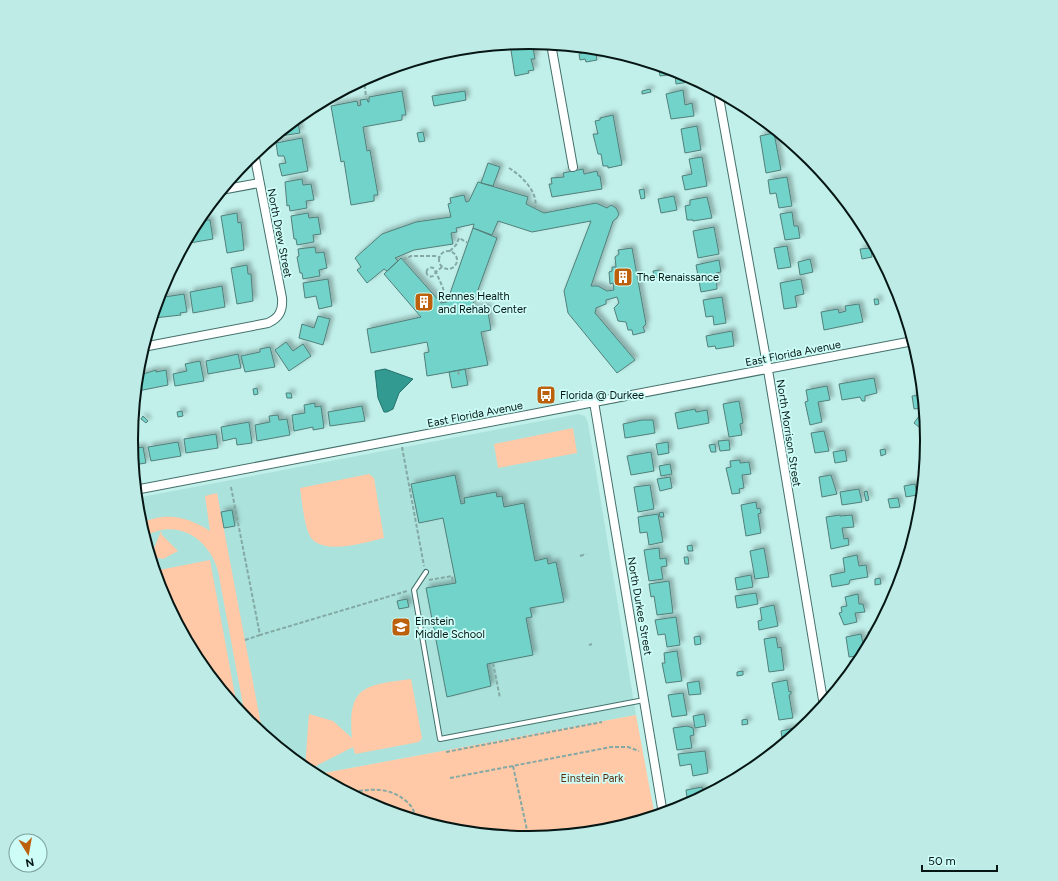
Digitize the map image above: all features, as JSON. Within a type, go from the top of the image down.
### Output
[{"type":"street","points":[[552,50],[573,167]]},
{"type":"street","name":"North Morrison Street","points":[[719,98],[768,370],[823,699]]},
{"type":"street","name":"North Drew Street","points":[[149,346],[268,323],[278,316],[283,306],[282,298],[255,161]]},
{"type":"street","points":[[230,188],[259,183]]},
{"type":"street","name":"East Florida Avenue","points":[[141,489],[908,343]]},
{"type":"street","name":"North Durkee Street","points":[[594,402],[662,808]]},
{"type":"lane","points":[[426,572],[414,590],[440,739],[644,700]]},
{"type":"path","points":[[365,85],[366,97]]},
{"type":"path","points":[[509,168],[521,176],[534,195],[537,203],[535,208]]},
{"type":"path","points":[[403,260],[410,256],[439,257],[445,252],[450,251],[456,245],[459,238],[468,242]]},
{"type":"path","points":[[439,257],[439,263],[442,267],[449,269],[456,263],[455,255],[450,251]]},
{"type":"path","points":[[442,267],[436,272],[432,277],[427,274],[430,268],[436,272],[443,288],[445,302]]},
{"type":"path","points":[[402,447],[426,572]]},
{"type":"path","points":[[232,487],[260,635]]},
{"type":"path","points":[[580,556],[586,554]]},
{"type":"path","points":[[419,582],[452,576],[453,583]]},
{"type":"path","points":[[245,640],[414,590]]},
{"type":"path","points":[[493,663],[500,698]]},
{"type":"path","points":[[446,752],[602,722]]},
{"type":"path","points":[[450,778],[611,747],[619,746],[639,750]]},
{"type":"path","points":[[514,766],[528,832]]},
{"type":"path","points":[[355,792],[376,788],[391,791],[401,797],[414,809],[415,815]]},
{"type":"shaded area","name":"Einstein Middle School","points":[[578,414],[585,416],[588,423],[636,715],[324,773],[324,774],[291,751],[252,717],[218,679],[203,658],[178,614],[167,590],[151,542],[142,497]]},
{"type":"green space","points":[[573,428],[577,453],[498,468],[494,444]]},
{"type":"green space","points":[[369,474],[374,478],[384,538],[337,547],[319,544],[312,539],[305,522],[300,488]]},
{"type":"green space","points":[[217,493],[261,726],[244,708],[218,571],[214,559],[199,540],[190,534],[179,530],[168,529],[156,531],[149,534],[146,521],[167,517],[185,519],[210,531],[205,496]]},
{"type":"green space","points":[[161,531],[162,535],[178,551],[163,559],[155,557],[153,550]]},
{"type":"green space","points":[[210,560],[236,700],[218,679],[190,636],[178,614],[159,570]]},
{"type":"green space","points":[[411,679],[422,738],[419,742],[355,754],[353,747],[313,767],[305,762],[309,714],[333,721],[352,738],[351,721],[356,698],[362,691],[382,683]]},
{"type":"green space","name":"Einstein Park","points":[[636,715],[654,811],[630,819],[580,829],[529,832],[478,829],[428,819],[403,811],[356,792],[333,780],[324,773]]},
{"type":"water","points":[[385,369],[413,379],[399,393],[393,409],[387,412],[384,412],[378,398],[375,371]]},
{"type":"building","points":[[533,49],[535,59],[531,59],[534,70],[528,71],[529,73],[515,76],[511,50]]},
{"type":"building","points":[[582,53],[596,55],[597,60],[586,62],[585,59],[580,60],[579,54]]},
{"type":"building","points":[[659,72],[668,75],[660,76]]},
{"type":"building","points":[[675,78],[687,82],[676,84]]},
{"type":"building","points":[[650,89],[651,92],[642,94],[642,91]]},
{"type":"building","points":[[683,90],[685,105],[692,103],[694,116],[671,119],[666,94]]},
{"type":"building","points":[[402,91],[406,115],[402,115],[402,120],[363,127],[367,151],[370,150],[378,195],[374,195],[374,201],[351,205],[344,161],[341,162],[331,106],[357,101],[358,106],[361,105],[360,100],[367,99],[369,102],[369,97]]},
{"type":"building","points":[[465,91],[466,100],[434,106],[432,96]]},
{"type":"building","points":[[613,115],[622,165],[608,168],[608,166],[603,166],[601,154],[598,154],[593,134],[598,134],[595,121],[600,120],[600,118]]},
{"type":"building","points":[[298,125],[300,133],[284,135]]},
{"type":"building","points":[[697,126],[701,150],[685,153],[681,129]]},
{"type":"building","points":[[423,132],[425,141],[419,142],[417,133]]},
{"type":"building","points":[[771,134],[775,136],[781,170],[766,173],[760,136]]},
{"type":"building","points":[[302,138],[308,171],[282,176],[279,164],[286,163],[284,156],[278,156],[276,143]]},
{"type":"building","points":[[702,157],[707,186],[685,190],[682,176],[692,174],[689,159]]},
{"type":"building","points":[[488,163],[500,167],[493,186],[481,183]]},
{"type":"building","points":[[583,169],[584,174],[597,171],[598,176],[600,176],[602,189],[552,197],[549,184],[552,184],[551,178],[564,177],[563,173]]},
{"type":"building","points":[[787,177],[792,206],[779,208],[776,193],[770,194],[768,180]]},
{"type":"building","points":[[302,179],[303,185],[311,184],[314,200],[306,201],[307,208],[290,211],[289,205],[287,206],[285,182]]},
{"type":"building","name":"The Renaissance","points":[[478,182],[528,197],[526,204],[544,213],[596,203],[607,208],[611,205],[616,208],[619,214],[613,221],[591,286],[598,286],[607,291],[614,290],[613,283],[610,284],[609,272],[612,271],[612,267],[616,267],[615,257],[619,254],[618,250],[632,248],[646,324],[643,327],[645,332],[633,335],[632,330],[628,330],[626,322],[618,321],[614,308],[619,303],[617,297],[606,300],[606,304],[596,308],[595,313],[635,360],[617,373],[568,313],[564,291],[591,221],[532,232],[498,221],[492,235],[473,228],[474,224],[456,228],[457,232],[451,233],[453,244],[414,250],[395,258],[398,261],[387,271],[384,269],[367,283],[357,270],[361,267],[355,258],[382,234],[416,222],[451,217],[448,204],[451,203],[450,198],[464,195],[466,202],[469,201]]},
{"type":"building","points":[[644,189],[645,198],[641,199],[639,190]]},
{"type":"building","points":[[674,196],[677,210],[661,213],[658,199]]},
{"type":"building","points":[[707,197],[712,218],[693,221],[687,220],[685,206],[690,205],[690,200]]},
{"type":"building","points":[[792,212],[794,226],[798,226],[800,238],[785,240],[780,214]]},
{"type":"building","points":[[237,213],[238,223],[241,222],[244,250],[227,253],[221,216]]},
{"type":"building","points":[[308,213],[309,218],[318,217],[321,234],[313,235],[314,242],[297,245],[296,239],[294,239],[291,216]]},
{"type":"building","points":[[205,220],[210,220],[213,239],[191,243]]},
{"type":"building","points":[[714,227],[719,254],[698,258],[693,231]]},
{"type":"building","name":"Rennes Health and Rehab Center","points":[[473,228],[497,238],[471,309],[487,306],[491,330],[481,332],[488,365],[427,376],[424,353],[429,352],[427,342],[371,353],[367,329],[421,317],[384,274],[401,258],[441,303],[447,302]]},
{"type":"building","points":[[787,246],[791,267],[778,269],[774,248]]},
{"type":"building","points":[[315,247],[316,253],[324,252],[327,268],[319,270],[320,276],[303,279],[302,273],[300,273],[297,257],[299,256],[298,249]]},
{"type":"building","points":[[870,248],[872,257],[862,259],[860,249]]},
{"type":"building","points":[[810,259],[813,272],[800,275],[798,262]]},
{"type":"building","points":[[719,260],[721,272],[716,273],[717,289],[701,292],[696,265]]},
{"type":"building","points":[[247,265],[248,274],[251,274],[253,301],[237,304],[231,268]]},
{"type":"building","points":[[659,270],[660,277],[654,278],[653,271]]},
{"type":"building","points":[[328,279],[332,306],[319,309],[316,296],[305,298],[303,283]]},
{"type":"building","points":[[801,279],[804,294],[795,296],[797,307],[784,309],[780,283]]},
{"type":"building","points":[[222,286],[225,307],[193,313],[190,292]]},
{"type":"building","points":[[184,294],[187,312],[180,313],[181,315],[157,318],[165,297]]},
{"type":"building","points":[[722,297],[726,323],[714,325],[713,316],[706,317],[703,300]]},
{"type":"building","points":[[874,299],[878,299],[879,304],[875,305]]},
{"type":"building","points":[[859,304],[863,322],[824,330],[821,312],[838,309],[839,313],[846,311],[845,306]]},
{"type":"building","points":[[318,316],[330,319],[323,345],[299,338],[302,324],[314,328]]},
{"type":"building","points":[[732,331],[734,346],[716,349],[715,346],[708,347],[706,336]]},
{"type":"building","points":[[286,342],[293,351],[303,344],[311,356],[289,371],[275,350]]},
{"type":"building","points":[[270,347],[275,367],[245,372],[241,356],[260,352],[260,349]]},
{"type":"building","points":[[238,354],[241,368],[208,374],[206,361]]},
{"type":"building","points":[[200,361],[204,381],[175,386],[173,374],[187,371],[185,364]]},
{"type":"building","points":[[465,369],[468,385],[452,388],[449,372]]},
{"type":"building","points":[[156,370],[156,372],[166,370],[168,385],[141,390],[143,374]]},
{"type":"building","points":[[874,378],[877,393],[865,396],[865,401],[862,401],[860,397],[842,400],[839,384]]},
{"type":"building","points":[[827,386],[830,400],[818,402],[822,422],[810,425],[805,402],[808,401],[806,390]]},
{"type":"building","points":[[257,388],[258,394],[254,395],[253,389]]},
{"type":"building","points":[[286,393],[291,393],[292,398],[287,398]]},
{"type":"building","points":[[918,395],[919,408],[914,409],[912,396]]},
{"type":"building","points":[[739,401],[743,423],[740,424],[742,435],[729,437],[723,404]]},
{"type":"building","points":[[315,403],[315,407],[321,406],[324,428],[313,430],[313,427],[294,431],[292,415],[305,413],[304,405]]},
{"type":"building","points":[[362,406],[365,421],[330,426],[328,412]]},
{"type":"building","points":[[695,409],[696,412],[707,410],[709,423],[678,429],[675,413]]},
{"type":"building","points":[[182,411],[183,416],[178,417],[177,412]]},
{"type":"building","points":[[278,415],[279,420],[287,419],[290,435],[257,441],[255,425],[270,422],[269,416]]},
{"type":"building","points":[[920,415],[920,428],[914,423]]},
{"type":"building","points":[[143,416],[148,421],[146,423],[141,419]]},
{"type":"building","points":[[642,420],[653,420],[655,433],[625,438],[623,424]]},
{"type":"building","points":[[249,422],[252,443],[237,445],[236,438],[223,441],[221,427]]},
{"type":"building","points":[[824,431],[829,451],[815,453],[811,433]]},
{"type":"building","points":[[216,434],[218,448],[186,453],[184,439]]},
{"type":"building","points":[[729,440],[730,450],[720,451],[718,441]]},
{"type":"building","points":[[178,442],[181,456],[151,461],[148,447]]},
{"type":"building","points":[[668,442],[669,453],[658,455],[656,444]]},
{"type":"building","points":[[715,444],[716,452],[711,452],[709,445]]},
{"type":"building","points":[[143,447],[146,463],[138,464],[138,448]]},
{"type":"building","points":[[885,449],[886,454],[881,456],[880,450]]},
{"type":"building","points":[[845,450],[847,461],[835,463],[833,452]]},
{"type":"building","points":[[651,452],[654,471],[631,475],[627,456]]},
{"type":"building","points":[[740,460],[740,463],[749,462],[751,474],[742,475],[744,488],[739,489],[740,493],[732,494],[726,468],[731,467],[730,461]]},
{"type":"building","points":[[670,464],[672,474],[661,476],[659,466]]},
{"type":"building","points":[[455,475],[461,504],[465,503],[464,498],[496,492],[497,497],[502,496],[504,507],[524,503],[535,561],[547,558],[548,564],[556,562],[564,602],[530,608],[532,617],[526,618],[533,655],[487,664],[491,686],[447,697],[426,588],[456,583],[443,518],[419,523],[411,484]]},
{"type":"building","points":[[831,475],[837,494],[822,497],[819,477]]},
{"type":"building","points":[[670,477],[672,488],[660,491],[657,479]]},
{"type":"building","points":[[915,484],[917,495],[906,497],[904,486]]},
{"type":"building","points":[[650,485],[654,509],[638,512],[634,487]]},
{"type":"building","points":[[859,489],[862,502],[842,505],[840,492]]},
{"type":"building","points":[[867,491],[869,500],[866,501],[864,492]]},
{"type":"building","points":[[898,498],[900,507],[890,508],[888,499]]},
{"type":"building","points":[[756,502],[757,509],[760,508],[761,513],[758,514],[761,533],[746,536],[741,505]]},
{"type":"building","points":[[232,510],[235,526],[224,528],[221,512]]},
{"type":"building","points":[[663,512],[664,517],[660,517],[659,513]]},
{"type":"building","points":[[658,514],[663,542],[649,545],[647,532],[640,533],[638,517]]},
{"type":"building","points":[[852,515],[854,527],[842,528],[844,539],[848,538],[849,545],[831,549],[826,517]]},
{"type":"building","points":[[692,545],[693,551],[688,551],[687,546]]},
{"type":"building","points":[[659,548],[660,559],[666,558],[667,566],[661,567],[663,579],[649,581],[644,550]]},
{"type":"building","points":[[764,548],[769,577],[755,579],[750,551]]},
{"type":"building","points":[[857,555],[859,566],[866,565],[868,577],[850,580],[849,584],[832,587],[830,575],[845,572],[843,558]]},
{"type":"building","points":[[684,557],[688,557],[689,564],[685,564]]},
{"type":"building","points":[[751,575],[753,587],[737,590],[735,578]]},
{"type":"building","points":[[880,578],[881,584],[875,585],[875,579]]},
{"type":"building","points":[[669,581],[673,613],[657,615],[654,596],[651,597],[649,584]]},
{"type":"building","points":[[756,593],[758,604],[737,608],[735,596]]},
{"type":"building","points":[[858,594],[859,604],[863,604],[865,612],[855,613],[857,622],[844,625],[839,613],[842,612],[841,607],[847,606],[845,597]]},
{"type":"building","points":[[407,599],[409,607],[399,609],[397,601]]},
{"type":"building","points":[[774,605],[778,626],[759,630],[758,621],[762,620],[760,608]]},
{"type":"building","points":[[676,617],[680,645],[667,647],[665,634],[658,635],[655,620]]},
{"type":"building","points":[[861,634],[863,644],[856,656],[849,657],[846,637]]},
{"type":"building","points":[[700,636],[701,644],[695,645],[694,637]]},
{"type":"building","points":[[776,637],[778,648],[781,647],[784,670],[769,672],[764,639]]},
{"type":"building","points":[[677,651],[682,681],[666,683],[662,663],[665,663],[664,653]]},
{"type":"building","points":[[743,671],[743,675],[737,676],[737,672]]},
{"type":"building","points":[[787,680],[789,692],[791,691],[791,694],[789,695],[793,718],[779,720],[772,683]]},
{"type":"building","points":[[699,681],[701,694],[689,695],[687,683]]},
{"type":"building","points":[[683,693],[687,715],[672,717],[668,695]]},
{"type":"building","points":[[704,714],[706,726],[695,728],[693,716]]},
{"type":"building","points":[[747,719],[748,724],[742,725],[742,720]]},
{"type":"building","points":[[687,726],[693,728],[694,735],[690,736],[692,748],[677,750],[673,728]]},
{"type":"building","points":[[794,728],[782,739],[781,731]]},
{"type":"building","points":[[705,751],[708,773],[693,776],[691,764],[680,766],[678,754]]},
{"type":"building","points":[[702,787],[703,792],[687,798],[686,790]]},
{"type":"place","name":"The Renaissance","points":[[623,277]]},
{"type":"place","name":"Rennes Health and Rehab Center","points":[[424,302]]},
{"type":"place","name":"Florida @ Durkee","points":[[546,395]]},
{"type":"place","name":"Einstein Middle School","points":[[401,627]]}]
